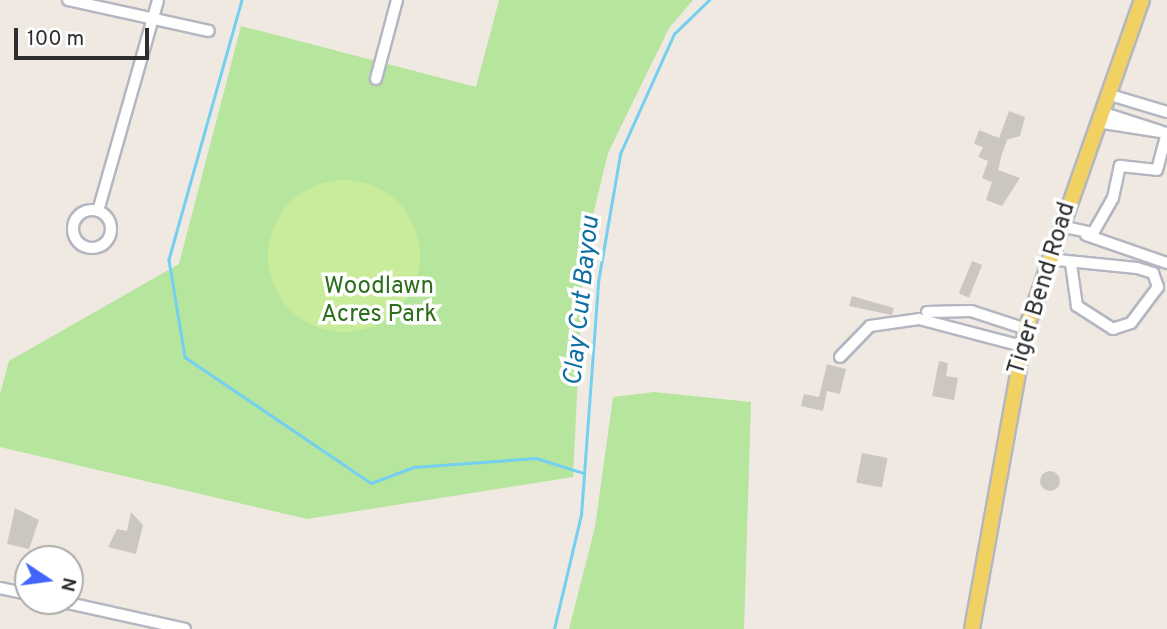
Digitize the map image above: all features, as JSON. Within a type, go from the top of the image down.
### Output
[{"type":"main road","name":"Tiger Bend Road","points":[[972,629],[1026,329],[1048,259],[1142,0]]},
{"type":"street","points":[[68,0],[209,31]]},
{"type":"street","points":[[98,211],[158,0]]},
{"type":"street","points":[[376,79],[397,0]]},
{"type":"street","points":[[1107,94],[1167,112]]},
{"type":"street","points":[[1086,235],[1111,202],[1120,166],[1157,170],[1165,133],[1099,117]]},
{"type":"street","points":[[1060,226],[1167,263]]},
{"type":"street","points":[[1048,259],[1070,264],[1137,268],[1153,273],[1158,287],[1131,323],[1113,329],[1077,306],[1070,264]]},
{"type":"street","points":[[927,312],[971,311],[1026,329]]},
{"type":"street","points":[[840,357],[870,326],[919,319],[1022,346]]},
{"type":"street","points":[[84,607],[180,628]]},
{"type":"green space","name":"Woodlawn Acres Park","points":[[499,0],[693,0],[669,28],[608,153],[584,252],[573,477],[307,519],[0,447],[0,394],[9,361],[179,264],[241,26],[476,87]]},
{"type":"green space","points":[[344,180],[373,186],[398,202],[414,227],[420,256],[414,285],[398,310],[373,326],[344,332],[315,326],[290,310],[274,285],[268,256],[274,227],[290,202],[315,186]]},
{"type":"green space","points":[[654,392],[751,402],[744,629],[569,629],[595,527],[613,397]]},
{"type":"building","points":[[1009,111],[1025,117],[1020,136],[1007,140],[1002,154],[998,170],[1020,178],[1002,206],[986,200],[992,182],[982,178],[988,161],[978,157],[983,147],[974,144],[979,130],[999,138]]},
{"type":"building","points":[[972,261],[982,265],[969,298],[959,293]]},
{"type":"building","points":[[852,296],[894,308],[892,315],[849,306]]},
{"type":"building","points":[[939,361],[948,363],[946,376],[958,378],[954,400],[932,396]]},
{"type":"building","points":[[827,364],[846,369],[840,394],[827,391],[823,411],[801,406],[804,394],[819,397]]},
{"type":"building","points":[[862,453],[888,458],[882,487],[856,482]]},
{"type":"building","points":[[1050,471],[1057,474],[1060,481],[1057,488],[1050,491],[1043,488],[1040,481],[1043,474]]},
{"type":"building","points":[[15,508],[39,520],[30,545],[7,544]]},
{"type":"building","points":[[131,512],[143,525],[136,554],[108,547],[117,529],[127,531]]},
{"type":"waterway","points":[[242,0],[169,260],[185,357],[371,483],[414,467],[536,458],[584,473]]},
{"type":"waterway","name":"Clay Cut Bayou","points":[[554,629],[581,515],[598,282],[620,154],[674,34],[709,0]]}]
